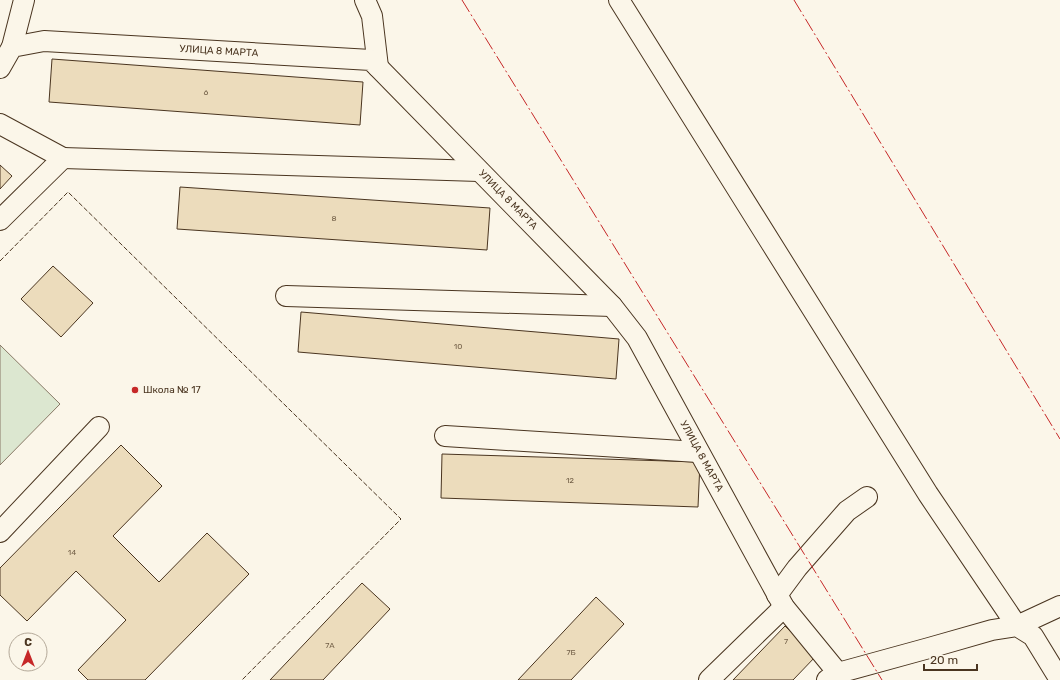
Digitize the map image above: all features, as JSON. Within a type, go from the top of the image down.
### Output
[{"type":"street","points":[[0,68],[12,47],[24,0]]},
{"type":"street","points":[[618,0],[928,494],[1016,626],[1033,636],[1060,680]]},
{"type":"street","points":[[370,2],[378,67]]},
{"type":"street","name":"УЛИЦА 8 МАРТА","points":[[12,47],[44,41],[371,60],[612,306],[637,338],[698,452],[781,601],[832,676]]},
{"type":"street","points":[[0,124],[63,158],[479,171]]},
{"type":"street","points":[[0,220],[63,158]]},
{"type":"street","points":[[286,296],[612,306]]},
{"type":"street","points":[[0,532],[99,427]]},
{"type":"street","points":[[445,436],[698,452]]},
{"type":"street","points":[[709,680],[781,601],[797,568],[847,511],[867,497]]},
{"type":"street","points":[[832,676],[992,630],[1016,626],[1060,606]]},
{"type":"green space","points":[[0,345],[60,404],[0,465]]},
{"type":"building","points":[[52,59],[363,82],[360,125],[49,102]]},
{"type":"building","points":[[0,165],[12,176],[0,189]]},
{"type":"building","points":[[180,187],[490,208],[487,250],[177,229]]},
{"type":"building","points":[[53,266],[93,303],[61,337],[21,299]]},
{"type":"building","points":[[301,312],[619,339],[616,379],[298,352]]},
{"type":"building","points":[[121,445],[162,486],[113,536],[159,582],[207,533],[249,574],[145,680],[88,680],[78,670],[126,620],[76,571],[27,621],[0,595],[0,568]]},
{"type":"building","points":[[442,454],[700,462],[698,507],[441,498]]},
{"type":"building","points":[[362,583],[390,609],[323,680],[270,680]]},
{"type":"building","points":[[596,597],[624,624],[571,680],[518,680]]},
{"type":"building","points":[[785,626],[816,656],[793,680],[733,680]]},
{"type":"fence","points":[[0,261],[68,192],[401,519],[242,680]]},
{"type":"power","points":[[462,0],[882,680]]},
{"type":"power","points":[[794,0],[1060,439]]},
{"type":"place","name":"Школа № 17","points":[[135,390]]}]
